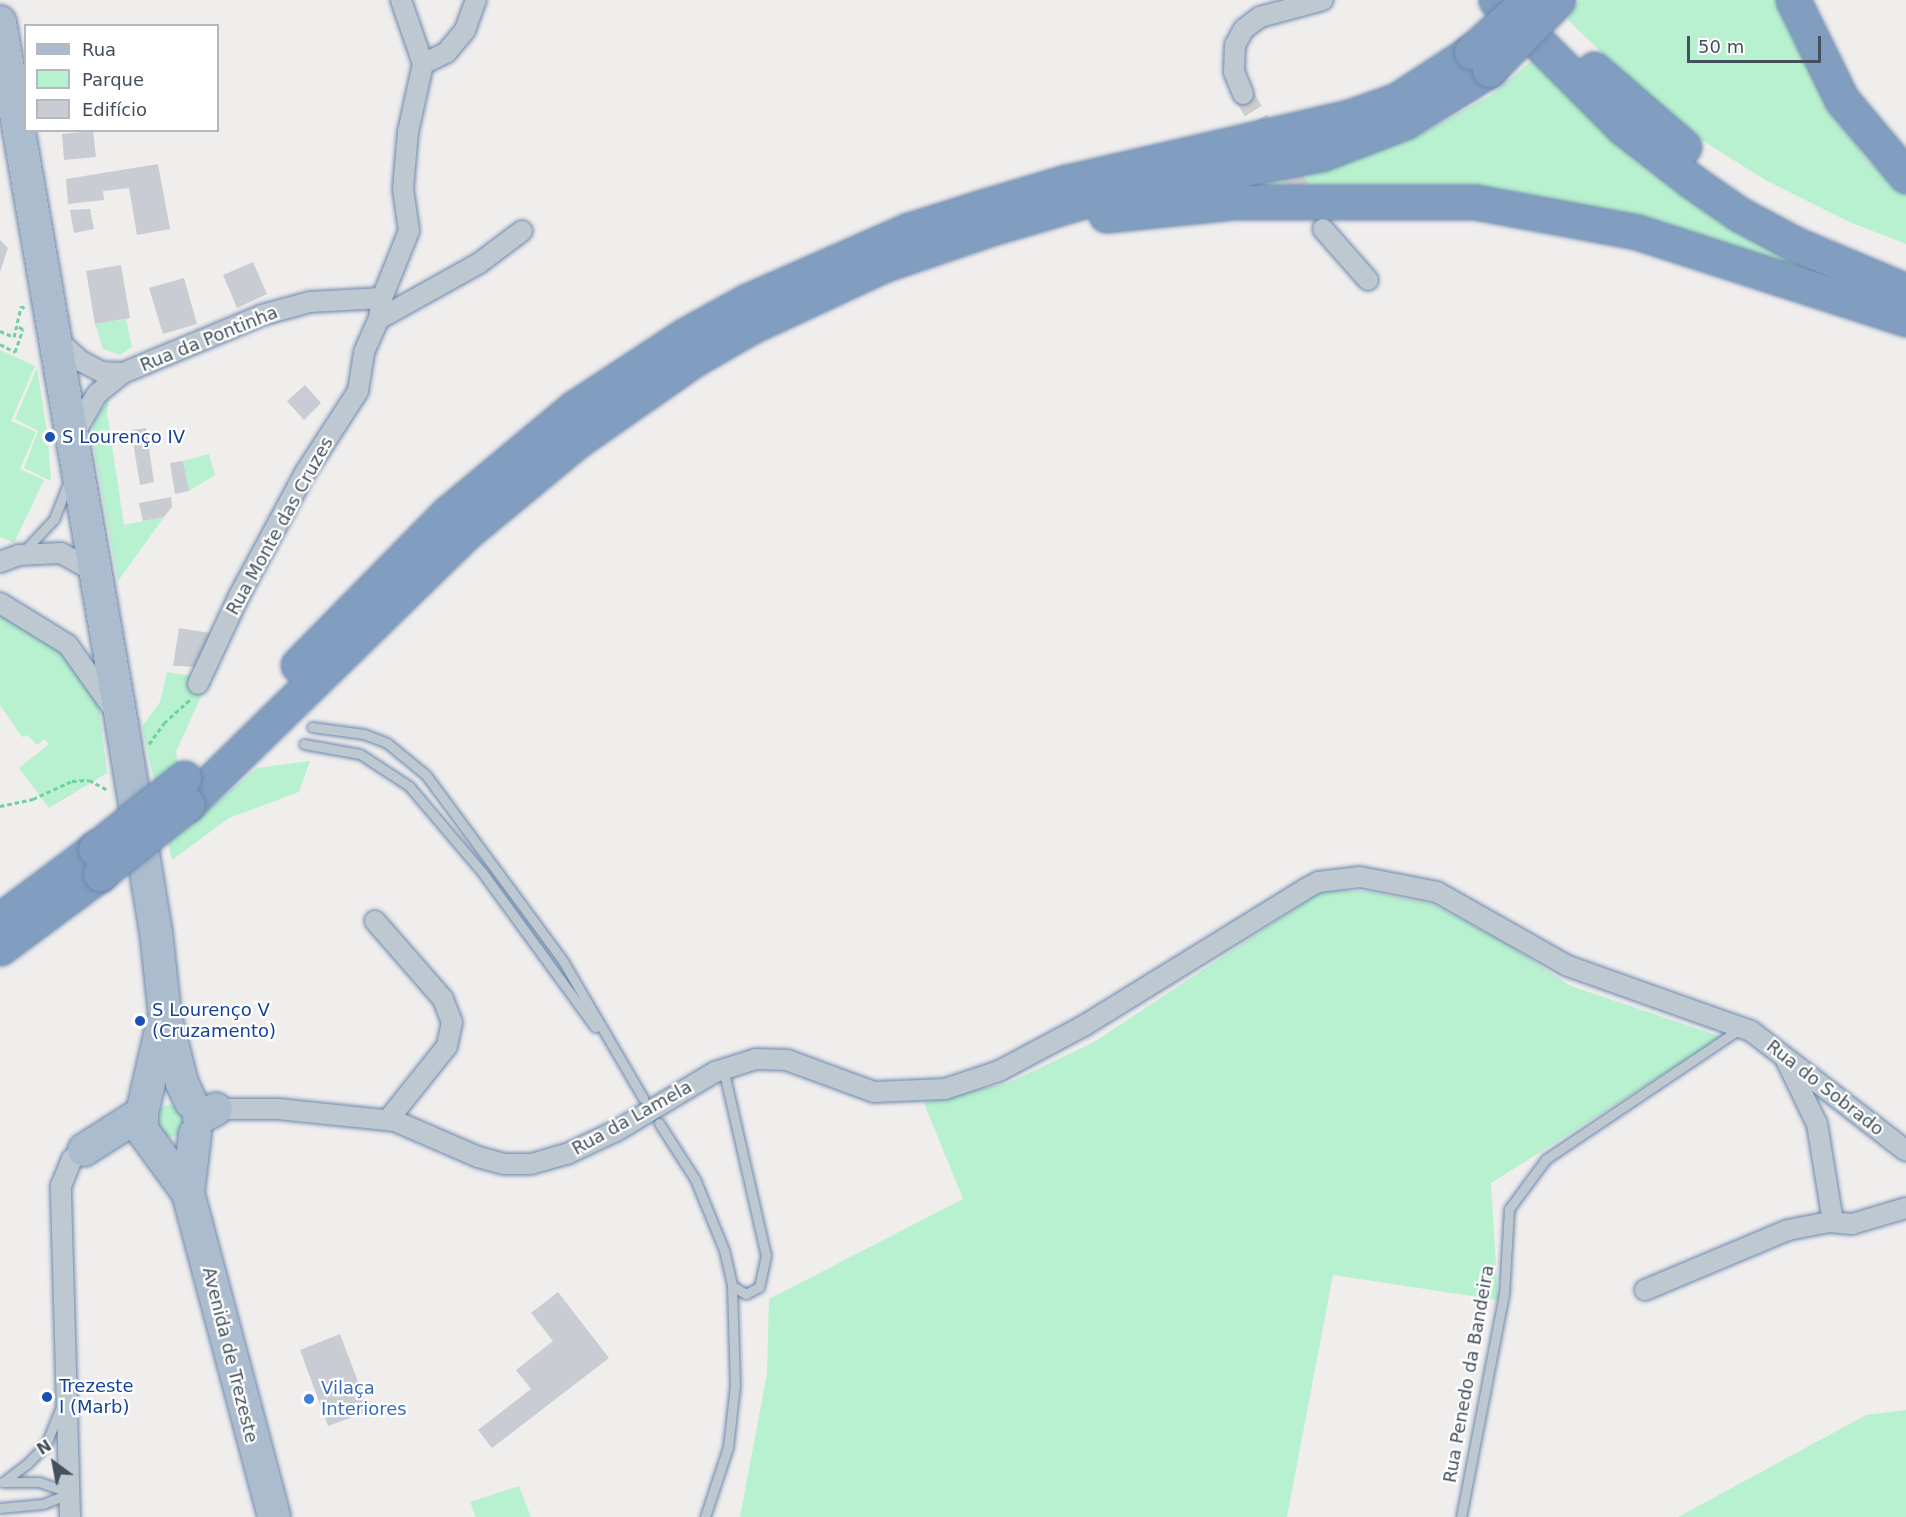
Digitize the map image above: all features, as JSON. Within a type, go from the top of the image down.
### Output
[{"type":"highway","points":[[1496,0],[1622,127],[1690,180],[1739,214],[1794,243],[1906,291]]},
{"type":"highway","points":[[186,791],[448,512],[574,408],[682,337],[806,273],[909,230],[1067,182],[1349,117],[1397,100],[1480,61],[1526,0],[1611,85],[1722,177],[1840,242],[1906,267]]},
{"type":"highway","points":[[0,948],[98,862],[186,791],[466,532],[578,441],[713,348],[808,296],[883,265],[1094,198],[1321,154],[1405,122],[1558,0]]},
{"type":"highway","points":[[1793,0],[1842,100],[1906,176]]},
{"type":"highway","points":[[883,265],[924,264],[1102,216],[1233,202],[1475,202],[1637,232],[1869,309],[1906,319]]},
{"type":"highway","points":[[0,920],[98,862]]},
{"type":"main road","points":[[1,42],[122,725],[156,932],[165,1015],[182,1083],[199,1114],[188,1192]]},
{"type":"main road","points":[[165,1015],[144,1109],[142,1130],[188,1192]]},
{"type":"main road","points":[[84,1150],[168,1093],[199,1114]]},
{"type":"main road","points":[[84,1150],[153,1145],[176,1150],[199,1114]]},
{"type":"main road","name":"Avenida de Trezeste","points":[[188,1192],[274,1517]]},
{"type":"street","points":[[382,298],[409,231],[403,189],[408,132],[423,64],[401,0]]},
{"type":"street","points":[[423,64],[446,53],[465,30],[476,0]]},
{"type":"street","points":[[1243,94],[1234,72],[1235,45],[1244,29],[1260,17],[1323,0]]},
{"type":"street","points":[[0,122],[21,146]]},
{"type":"street","points":[[1323,229],[1368,280]]},
{"type":"street","points":[[379,319],[478,264],[522,231]]},
{"type":"street","name":"Rua Monte das Cruzes","points":[[198,684],[239,596],[305,473],[358,391],[364,352],[379,319],[382,298]]},
{"type":"street","name":"Rua da Pontinha","points":[[74,447],[97,394],[123,373],[262,315],[310,302],[382,298]]},
{"type":"street","name":"Rua da Pontinha","points":[[54,338],[79,360],[102,372],[123,373]]},
{"type":"street","points":[[0,562],[19,555],[61,553],[94,571]]},
{"type":"street","points":[[0,603],[68,645],[84,663],[122,725]]},
{"type":"street","name":"Rua do Sobrado","points":[[903,1092],[945,1089],[999,1071],[1085,1025],[1318,882],[1360,877],[1437,892],[1568,966],[1741,1028],[1783,1055],[1906,1151]]},
{"type":"street","points":[[375,921],[443,999],[453,1028],[447,1046],[388,1120]]},
{"type":"street","points":[[1783,1055],[1817,1124],[1833,1222]]},
{"type":"street","name":"Rua da Lamela","points":[[199,1114],[278,1109],[388,1120],[478,1157],[504,1164],[531,1164],[567,1154],[618,1130],[723,1068],[756,1059],[788,1060],[859,1089],[903,1092]]},
{"type":"street","points":[[70,1517],[61,1186],[72,1159],[84,1150]]},
{"type":"street","points":[[1644,1290],[1762,1239],[1809,1225],[1833,1222],[1852,1224],[1906,1208]]},
{"type":"lane","points":[[19,555],[42,536],[64,500],[74,447]]},
{"type":"lane","points":[[304,744],[360,754],[409,786],[550,961],[643,1098],[563,961],[426,775],[387,743],[364,734],[312,727]]},
{"type":"lane","name":"Rua Penedo da Bandeira","points":[[1461,1517],[1504,1294],[1509,1209],[1546,1159],[1741,1028]]},
{"type":"lane","points":[[723,1068],[766,1255],[759,1287],[746,1294],[732,1287]]},
{"type":"lane","points":[[659,1123],[695,1179],[724,1250],[732,1287],[734,1395],[728,1447],[705,1517]]},
{"type":"lane","points":[[2,1482],[27,1464],[46,1444],[67,1388]]},
{"type":"lane","points":[[2,1482],[39,1482],[70,1493]]},
{"type":"lane","points":[[0,1508],[11,1509],[43,1504],[70,1493]]},
{"type":"lane","points":[[11,1509],[24,1517]]},
{"type":"path","points":[[0,331],[14,338],[21,306],[30,309]]},
{"type":"path","points":[[0,344],[15,352],[23,329],[17,326]]},
{"type":"path","points":[[152,742],[164,723],[195,695],[198,684]]},
{"type":"path","points":[[0,806],[33,799],[72,781],[89,780],[108,789]]},
{"type":"green space","points":[[1580,0],[1780,0],[1841,122],[1866,159],[1906,194],[1906,244],[1847,221],[1767,181],[1676,124],[1567,19]]},
{"type":"green space","points":[[1534,59],[1796,261],[1842,283],[1718,243],[1234,190],[1336,165],[1425,132],[1491,95]]},
{"type":"green space","points":[[126,319],[132,347],[120,355],[103,349],[95,324]]},
{"type":"green space","points":[[0,350],[35,366],[11,421],[36,432],[20,469],[44,480],[14,543],[0,537]]},
{"type":"green space","points":[[37,368],[48,438],[51,481],[24,468],[38,431],[15,419]]},
{"type":"green space","points":[[109,399],[107,412],[124,525],[164,517],[118,581],[92,436],[94,421]]},
{"type":"green space","points":[[209,454],[215,475],[189,491],[183,461]]},
{"type":"green space","points":[[0,613],[53,641],[89,683],[99,707],[107,773],[49,808],[19,768],[49,744],[44,739],[37,745],[27,735],[22,737],[0,705]]},
{"type":"green space","points":[[167,672],[209,679],[176,752],[191,825],[257,768],[310,761],[299,792],[229,818],[172,860],[142,727],[160,702]]},
{"type":"green space","points":[[1322,891],[1364,891],[1432,904],[1507,944],[1571,986],[1722,1037],[1491,1183],[1498,1300],[1333,1275],[1287,1517],[740,1517],[767,1373],[769,1299],[963,1199],[924,1103],[1008,1083],[1094,1042]]},
{"type":"green space","points":[[170,1105],[182,1109],[186,1121],[182,1133],[170,1137],[158,1133],[154,1121],[158,1109]]},
{"type":"green space","points":[[1906,1410],[1906,1517],[1678,1517],[1866,1415]]},
{"type":"green space","points":[[519,1486],[531,1517],[476,1517],[470,1502]]},
{"type":"building","points":[[93,132],[96,157],[64,160],[62,134]]},
{"type":"building","points":[[158,164],[170,229],[137,235],[129,188],[103,191],[104,200],[68,204],[66,179]]},
{"type":"building","points":[[90,209],[94,229],[74,233],[70,210]]},
{"type":"building","points":[[0,240],[8,248],[0,272]]},
{"type":"building","points":[[253,262],[267,294],[237,308],[223,275]]},
{"type":"building","points":[[121,265],[130,318],[95,324],[86,271]]},
{"type":"building","points":[[184,278],[197,324],[163,334],[149,288]]},
{"type":"building","points":[[305,385],[321,403],[304,420],[287,401]]},
{"type":"building","points":[[146,428],[154,482],[140,485],[131,430]]},
{"type":"building","points":[[183,461],[189,491],[175,494],[170,463]]},
{"type":"building","points":[[171,497],[172,507],[164,517],[143,521],[139,503]]},
{"type":"building","points":[[179,628],[210,633],[204,667],[173,666]]},
{"type":"building","points":[[558,1292],[609,1358],[492,1448],[478,1430],[531,1389],[516,1370],[553,1341],[531,1313]]},
{"type":"building","points":[[340,1334],[369,1411],[328,1426],[300,1350]]},
{"type":"tunnel","points":[[1243,94],[1311,208]]},
{"type":"place","name":"S Lourenço IV","points":[[50,437]]},
{"type":"place","name":"S Lourenço V (Cruzamento)","points":[[140,1021]]},
{"type":"place","name":"Trezeste I (Marb)","points":[[47,1397]]},
{"type":"place","name":"Vilaça Interiores","points":[[309,1399]]}]
